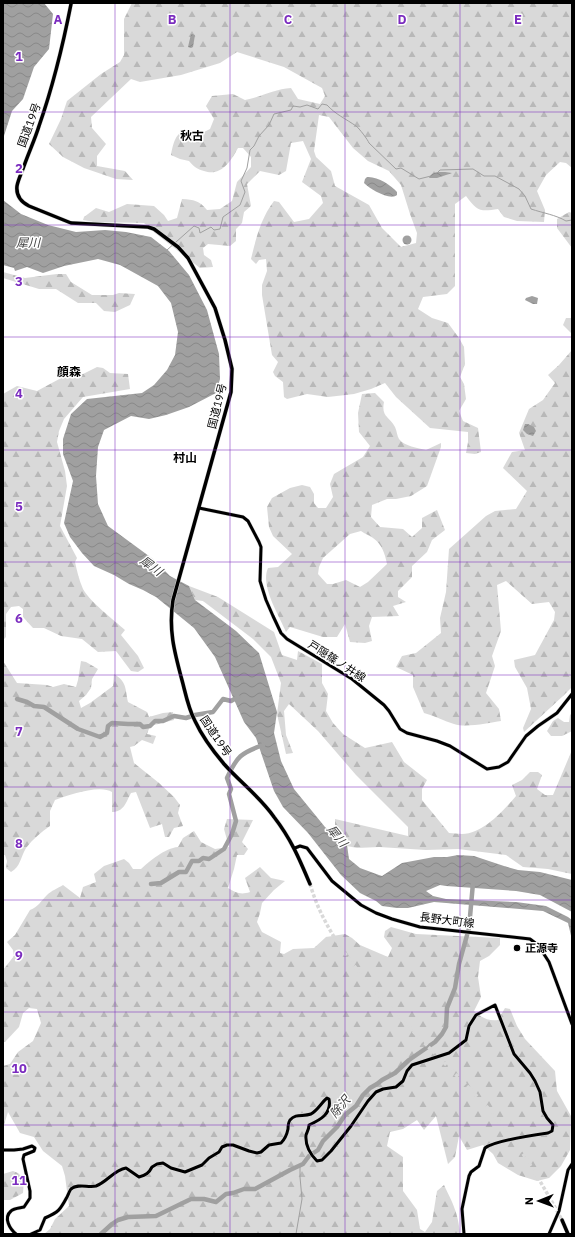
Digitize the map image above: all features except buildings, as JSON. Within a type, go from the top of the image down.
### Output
[{"type":"highway","name":"国道19号","points":[[71,4],[49,97],[22,171],[17,186],[17,192],[23,202],[29,206],[71,223],[142,226],[154,229],[184,252],[215,308],[221,324],[230,361],[232,382],[231,392],[180,571],[173,600],[171,635],[194,720],[206,740],[228,768],[254,794],[286,832],[295,848],[310,884]]},
{"type":"highway","points":[[562,1220],[568,1234]]},
{"type":"main road","name":"戸隠篠ノ井線","points":[[199,508],[242,517],[248,521],[256,533],[260,547],[260,580],[266,600],[282,634],[286,639],[352,679],[384,705],[400,729],[406,733],[450,746],[487,769],[499,767],[508,762],[526,736],[557,713],[572,694]]},
{"type":"main road","name":"長野大町線","points":[[295,848],[300,846],[307,848],[332,881],[361,905],[376,913],[420,927],[530,939],[538,945],[549,962],[572,1024]]},
{"type":"main road","points":[[30,1234],[40,1230],[45,1218],[56,1213],[63,1205],[71,1189],[76,1186],[94,1186],[100,1184],[111,1175],[126,1168],[139,1177],[146,1175],[151,1171],[152,1167],[157,1164],[163,1163],[171,1168],[185,1172],[202,1165],[209,1158],[220,1152],[222,1147],[227,1145],[233,1145],[249,1152],[261,1152],[269,1145],[281,1143],[284,1140],[289,1121],[296,1115],[308,1115],[316,1111],[327,1098],[330,1101],[328,1111],[320,1120],[309,1125],[306,1134],[310,1154],[317,1161],[322,1160],[343,1137],[376,1092],[383,1089],[396,1087],[403,1081],[407,1071],[412,1065],[449,1054],[466,1040],[470,1026],[476,1015],[495,1005],[514,1054],[536,1081],[544,1111],[547,1118],[553,1125],[553,1129],[548,1133],[491,1145],[485,1148],[478,1166],[469,1176],[462,1209],[464,1234]]},
{"type":"main road","points":[[3,1150],[23,1149],[32,1146],[35,1148],[24,1155],[23,1159],[30,1191],[30,1198],[24,1207],[12,1210],[7,1218],[12,1230],[16,1234]]},
{"type":"main road","points":[[549,1234],[559,1211],[568,1170],[572,1164]]},
{"type":"green space","points":[[132,3],[572,3],[572,168],[566,163],[560,162],[546,175],[537,191],[545,210],[544,222],[517,221],[504,217],[498,209],[479,209],[473,205],[466,196],[455,204],[455,286],[447,294],[423,297],[418,309],[432,318],[448,323],[464,347],[465,364],[460,377],[464,384],[466,399],[459,411],[463,421],[478,428],[481,452],[475,454],[466,453],[468,432],[430,428],[396,397],[385,383],[354,394],[328,397],[307,394],[287,399],[284,397],[283,382],[275,376],[273,372],[278,362],[272,355],[262,295],[262,285],[267,271],[266,259],[259,260],[256,264],[251,259],[262,221],[274,201],[279,202],[294,222],[309,219],[323,203],[321,196],[302,182],[311,159],[303,141],[291,143],[286,171],[279,175],[260,171],[247,184],[251,206],[244,212],[242,223],[236,229],[236,241],[230,246],[208,244],[203,248],[204,255],[211,260],[213,267],[200,268],[144,223],[95,222],[83,220],[84,217],[96,208],[109,212],[127,204],[154,206],[168,221],[177,218],[182,199],[196,201],[207,210],[220,209],[232,201],[237,182],[251,167],[251,157],[243,148],[238,148],[229,163],[216,172],[204,171],[194,166],[189,161],[171,155],[175,139],[180,133],[188,130],[200,134],[210,129],[214,119],[206,106],[212,96],[233,94],[245,100],[291,88],[298,99],[320,104],[325,96],[322,88],[284,67],[237,52],[220,63],[181,75],[140,82],[131,79],[91,117],[92,128],[106,144],[97,156],[97,166],[125,171],[133,180],[116,179],[84,168],[63,157],[49,144],[61,119],[67,101],[101,74],[120,62],[124,55],[124,19]],"holes":[[[319,115],[329,117],[353,148],[368,161],[389,171],[401,185],[417,233],[416,243],[401,247],[382,228],[369,205],[335,186],[331,171],[316,157],[314,151]]]},
{"type":"green space","points":[[569,212],[572,213],[572,248],[557,228],[557,219]]},
{"type":"green space","points":[[3,272],[25,278],[66,274],[71,282],[92,295],[113,295],[119,293],[135,294],[130,305],[115,312],[104,311],[96,303],[78,303],[56,289],[39,289],[3,278]]},
{"type":"green space","points":[[566,318],[572,318],[572,334],[563,325]]},
{"type":"green space","points":[[572,350],[572,687],[524,732],[523,728],[531,709],[527,688],[515,667],[514,660],[535,655],[554,620],[555,612],[549,602],[532,604],[506,581],[497,585],[501,631],[492,656],[495,666],[486,693],[499,709],[501,721],[471,725],[454,724],[424,713],[413,687],[413,675],[396,667],[402,656],[416,653],[441,633],[440,618],[446,592],[449,549],[486,516],[495,511],[516,509],[527,491],[503,468],[512,452],[525,450],[519,433],[529,409],[543,400],[555,383],[548,375]]},
{"type":"green space","points":[[97,367],[103,368],[110,373],[128,374],[130,389],[83,397],[64,419],[59,431],[57,442],[65,471],[67,486],[60,526],[77,558],[75,562],[83,589],[96,605],[125,630],[121,635],[138,656],[144,668],[138,672],[131,671],[116,651],[98,652],[82,639],[61,636],[44,628],[33,628],[23,617],[23,609],[19,606],[11,607],[6,614],[6,637],[3,640],[3,394],[17,386],[37,391],[63,377],[83,374]]},
{"type":"green space","points":[[375,393],[384,402],[383,407],[385,414],[393,423],[399,439],[404,443],[426,450],[441,443],[441,447],[427,486],[411,496],[387,499],[372,505],[371,517],[380,527],[403,529],[412,537],[422,528],[422,518],[437,510],[445,530],[432,540],[427,552],[412,566],[412,577],[398,591],[398,597],[406,602],[393,606],[399,616],[372,617],[369,626],[372,641],[365,643],[350,642],[345,624],[337,637],[323,637],[290,627],[286,632],[268,592],[266,575],[268,568],[278,567],[292,554],[273,536],[269,527],[267,507],[272,498],[290,488],[302,485],[310,487],[314,494],[314,503],[318,508],[326,508],[333,497],[330,484],[334,474],[363,457],[370,446],[359,432],[358,413],[362,394]],"holes":[[[361,531],[379,543],[387,564],[368,582],[360,587],[346,580],[333,584],[327,584],[318,574],[323,558],[350,534]]]},
{"type":"green space","points":[[189,586],[218,597],[274,632],[282,655],[297,660],[298,651],[322,664],[322,683],[328,694],[326,711],[333,723],[343,734],[365,748],[392,742],[404,762],[427,780],[422,789],[422,800],[449,833],[470,833],[492,821],[516,796],[512,785],[522,780],[530,772],[538,772],[542,775],[537,789],[545,795],[553,795],[572,750],[572,874],[548,869],[523,867],[506,855],[458,849],[426,850],[379,847],[357,848],[347,846],[335,826],[335,819],[408,836],[408,827],[356,775],[318,731],[289,704],[284,711],[286,735],[293,753],[286,754],[277,714],[281,683],[271,657],[253,639],[203,601],[195,600]]},
{"type":"green space","points":[[3,661],[17,683],[47,685],[53,687],[64,684],[76,687],[81,661],[86,662],[98,669],[92,679],[91,688],[79,701],[81,708],[113,686],[114,674],[121,680],[126,689],[128,702],[147,712],[149,717],[173,712],[174,720],[150,726],[147,734],[156,736],[153,744],[142,740],[130,747],[134,763],[159,783],[180,805],[178,813],[183,826],[174,828],[169,837],[165,837],[162,824],[150,828],[136,792],[131,793],[122,808],[116,812],[112,812],[112,792],[100,789],[84,791],[55,800],[50,811],[50,826],[37,836],[26,848],[19,864],[14,870],[11,872],[6,868],[7,861],[5,855],[3,855]]},
{"type":"green space","points":[[572,713],[572,731],[562,736],[551,736],[547,731],[553,721],[558,718],[564,722],[569,722],[570,715]]},
{"type":"green space","points":[[227,819],[253,820],[242,842],[248,849],[244,855],[237,855],[228,888],[239,893],[250,892],[245,878],[260,867],[271,878],[285,881],[262,903],[257,922],[262,932],[281,942],[280,953],[284,954],[293,949],[314,948],[326,937],[345,934],[360,945],[388,957],[392,948],[384,937],[385,931],[391,927],[416,934],[500,938],[500,945],[489,956],[480,961],[478,977],[481,997],[474,1011],[485,1018],[498,1020],[505,1008],[510,1009],[517,1026],[525,1039],[555,1071],[557,1091],[571,1116],[570,1150],[561,1166],[549,1178],[537,1181],[518,1175],[498,1163],[493,1154],[483,1145],[467,1150],[459,1136],[455,1157],[448,1164],[436,1116],[424,1130],[417,1120],[403,1129],[390,1132],[387,1146],[403,1157],[403,1191],[417,1210],[420,1229],[425,1232],[432,1222],[437,1191],[444,1185],[456,1214],[460,1234],[44,1234],[50,1229],[55,1219],[69,1206],[65,1176],[62,1166],[43,1151],[34,1137],[20,1133],[8,1112],[3,1128],[3,1066],[10,1064],[18,1052],[33,1041],[41,1023],[37,1009],[29,1008],[23,1013],[19,1027],[5,1042],[3,1042],[3,970],[14,956],[13,950],[7,942],[15,935],[30,910],[37,906],[49,894],[63,885],[80,898],[83,887],[96,882],[94,874],[104,866],[124,859],[133,869],[141,869],[163,852],[178,847],[183,838],[194,831],[201,842],[215,849],[229,847],[224,829]]},
{"type":"green space","points":[[13,1171],[18,1173],[24,1179],[23,1193],[10,1200],[3,1200],[3,1174]]},
{"type":"water","points":[[3,3],[44,3],[53,14],[49,49],[34,67],[23,99],[12,111],[3,139]]},
{"type":"water","points":[[191,34],[195,35],[193,47],[191,48],[188,47]]},
{"type":"water","points":[[434,173],[452,173],[437,178],[429,178]]},
{"type":"water","points":[[367,177],[375,178],[388,184],[397,192],[397,195],[390,196],[375,191],[364,183]]},
{"type":"water","name":"犀川","points":[[3,200],[21,214],[48,225],[76,232],[105,230],[151,237],[169,251],[189,275],[207,310],[219,354],[220,379],[216,393],[189,407],[166,415],[149,419],[131,416],[104,430],[98,447],[96,476],[98,504],[108,526],[153,559],[170,576],[189,586],[195,600],[236,631],[259,653],[277,712],[274,733],[281,761],[294,789],[325,827],[347,845],[349,859],[360,868],[382,876],[402,863],[434,857],[458,855],[474,856],[518,870],[540,872],[572,880],[572,912],[540,895],[516,891],[440,885],[426,891],[433,896],[446,899],[516,902],[546,906],[572,920],[572,940],[568,923],[543,911],[434,902],[408,908],[397,908],[382,906],[376,901],[360,893],[341,875],[308,833],[283,807],[274,791],[256,738],[244,722],[215,657],[194,628],[156,597],[94,566],[82,553],[70,537],[64,523],[73,481],[63,454],[63,439],[71,414],[87,399],[142,393],[154,385],[167,370],[175,355],[178,332],[171,303],[158,286],[120,265],[98,259],[64,266],[43,273],[27,267],[15,271],[14,268],[3,265]]},
{"type":"water","points":[[407,235],[412,240],[407,245],[402,240]]},
{"type":"water","points":[[532,296],[538,298],[537,304],[533,304],[525,300],[526,298]]},
{"type":"water","points":[[525,424],[534,427],[536,431],[533,436],[527,434],[523,430]]},
{"type":"waterway","points":[[167,250],[194,226],[199,228],[200,233],[211,227],[214,230],[220,229],[223,217],[240,205],[245,192],[241,181],[247,168],[250,150],[254,146],[259,136],[269,125],[274,114],[291,110],[293,106],[300,107],[307,105],[318,109],[322,104],[327,105],[337,114],[357,127],[369,143],[396,169],[401,168],[419,179],[431,176]]},
{"type":"waterway","points":[[437,173],[440,170],[473,169],[484,176],[495,176],[519,189],[525,196],[531,209],[566,221],[572,220]]},
{"type":"waterway","points":[[17,699],[34,706],[44,707],[78,729],[100,737],[107,733],[108,726],[112,723],[140,724],[143,727],[150,726],[155,721],[163,721],[174,716],[186,718],[213,712],[223,699],[231,701],[238,697]]},
{"type":"waterway","points":[[151,884],[161,883],[179,872],[186,872],[192,861],[199,861],[203,858],[209,859],[224,849],[232,834],[236,821],[229,794],[231,789],[227,778],[240,756],[263,745]]},
{"type":"waterway","name":"除沢","points":[[101,1234],[118,1220],[128,1217],[156,1216],[191,1199],[204,1199],[216,1202],[226,1194],[244,1189],[255,1189],[303,1164],[309,1156],[318,1150],[323,1141],[337,1127],[345,1115],[356,1106],[363,1095],[370,1088],[395,1073],[409,1060],[435,1042],[446,1027],[447,1008],[455,988],[459,964],[469,928],[473,883]]},
{"type":"waterway","points":[[296,1234],[302,1199],[300,1166]]},
{"type":"tunnel","points":[[310,884],[315,900],[330,930],[359,972],[381,998],[477,1096],[509,1133],[528,1161],[562,1220]]},
{"type":"place","name":"正源寺","points":[[517,948]]},
{"type":"district","name":"秋古","points":[[192,136]]},
{"type":"district","name":"顔森","points":[[69,372]]},
{"type":"district","name":"村山","points":[[185,458]]}]
